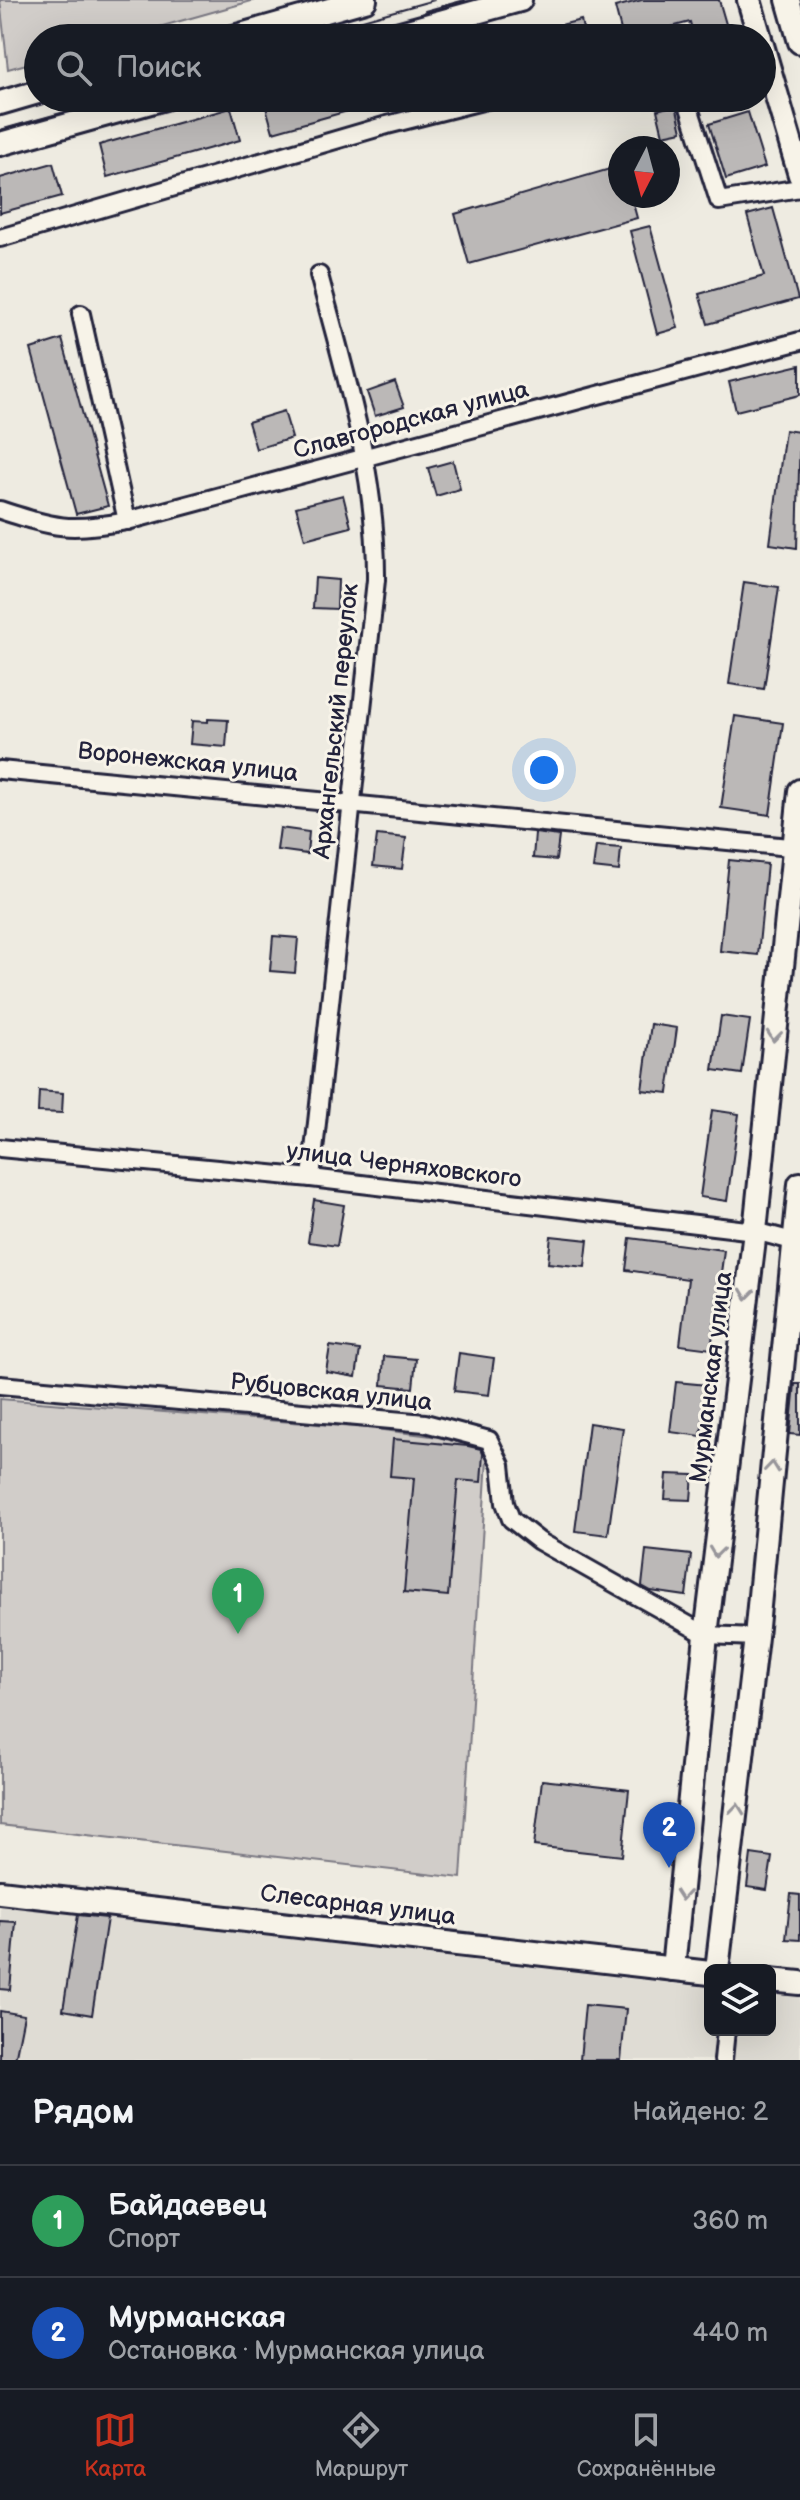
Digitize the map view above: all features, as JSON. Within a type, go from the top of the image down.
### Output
[{"type":"main road","points":[[280,24],[365,0]]},
{"type":"main road","points":[[445,24],[520,0]]},
{"type":"main road","points":[[749,0],[756,24]]},
{"type":"main road","points":[[788,0],[800,42]]},
{"type":"main road","points":[[776,93],[800,175]]},
{"type":"main road","points":[[0,103],[24,96]]},
{"type":"main road","points":[[0,144],[115,112]]},
{"type":"main road","name":"Мурманская улица","points":[[673,1969],[706,1635],[797,847],[800,791]]},
{"type":"main road","points":[[718,1964],[756,1637],[797,1243],[800,1184]]},
{"type":"main road","name":"Слесарная улица","points":[[0,1892],[704,1972]]},
{"type":"main road","points":[[776,1981],[800,1983]]},
{"type":"street","points":[[0,238],[412,112]]},
{"type":"street","points":[[690,112],[719,201],[800,188]]},
{"type":"street","name":"Архангельский переулок","points":[[311,1178],[376,580],[377,536],[367,457],[319,275]]},
{"type":"street","points":[[81,314],[127,521]]},
{"type":"street","name":"Славгородская улица","points":[[0,510],[56,528],[82,529],[127,521],[800,341]]},
{"type":"street","name":"Воронежская улица","points":[[0,770],[797,847]]},
{"type":"street","name":"улица Черняховского","points":[[0,1148],[311,1178],[755,1231],[797,1243]]},
{"type":"street","name":"Рубцовская улица","points":[[0,1385],[425,1423],[489,1440],[501,1465],[505,1503],[511,1519],[576,1562],[706,1635],[756,1637]]},
{"type":"street","points":[[723,2060],[725,2036]]},
{"type":"shaded area","points":[[0,0],[255,0],[170,24],[24,24],[24,65],[8,69]]},
{"type":"shaded area","points":[[0,1399],[367,1428],[488,1443],[461,1878],[0,1825]]},
{"type":"shaded area","points":[[0,1905],[704,1987],[704,2036],[776,2036],[776,1997],[785,1984],[800,1986],[800,2060],[0,2060]]},
{"type":"building","points":[[642,0],[719,0],[726,24],[619,24],[615,7]]},
{"type":"building","points":[[217,112],[232,112],[240,140],[107,177],[99,145]]},
{"type":"building","points":[[267,112],[344,112],[273,132]]},
{"type":"building","points":[[657,112],[678,112],[682,131],[663,135]]},
{"type":"building","points":[[748,112],[765,167],[726,179],[709,124]]},
{"type":"building","points":[[53,163],[62,196],[0,213],[0,178]]},
{"type":"building","points":[[608,169],[608,208],[634,208],[637,218],[469,264],[455,214]]},
{"type":"building","points":[[773,208],[798,299],[708,324],[699,294],[764,276],[747,215]]},
{"type":"building","points":[[650,226],[678,328],[657,334],[630,231]]},
{"type":"building","points":[[62,339],[108,506],[76,514],[31,349]]},
{"type":"building","points":[[800,365],[800,395],[736,411],[729,382]]},
{"type":"building","points":[[395,382],[404,407],[375,416],[367,392]]},
{"type":"building","points":[[284,411],[292,438],[256,449],[248,422]]},
{"type":"building","points":[[785,430],[800,432],[797,548],[770,544]]},
{"type":"building","points":[[453,461],[460,489],[436,496],[428,468]]},
{"type":"building","points":[[343,495],[351,527],[305,539],[296,507]]},
{"type":"building","points":[[315,578],[338,580],[337,609],[313,608]]},
{"type":"building","points":[[744,582],[779,587],[764,689],[729,684]]},
{"type":"building","points":[[735,716],[783,723],[770,815],[721,808]]},
{"type":"building","points":[[208,719],[228,720],[226,747],[190,744],[192,721],[208,722]]},
{"type":"building","points":[[280,828],[309,832],[307,854],[277,850]]},
{"type":"building","points":[[535,833],[559,836],[556,860],[533,858]]},
{"type":"building","points":[[377,835],[406,838],[402,869],[373,866]]},
{"type":"building","points":[[596,846],[621,848],[619,871],[593,868]]},
{"type":"building","points":[[729,860],[767,864],[758,955],[720,951]]},
{"type":"building","points":[[273,936],[298,938],[295,973],[270,971]]},
{"type":"building","points":[[721,1016],[750,1020],[742,1074],[713,1070]]},
{"type":"building","points":[[651,1024],[677,1028],[668,1093],[642,1090]]},
{"type":"building","points":[[39,1091],[63,1093],[62,1113],[38,1112]]},
{"type":"building","points":[[712,1110],[739,1114],[727,1201],[700,1197]]},
{"type":"building","points":[[314,1200],[344,1205],[337,1246],[308,1242]]},
{"type":"building","points":[[551,1236],[588,1240],[585,1267],[548,1263]]},
{"type":"building","points":[[630,1238],[724,1250],[711,1349],[680,1345],[688,1279],[626,1270]]},
{"type":"building","points":[[330,1346],[360,1350],[356,1377],[326,1372]]},
{"type":"building","points":[[459,1353],[494,1358],[489,1395],[454,1391]]},
{"type":"building","points":[[384,1356],[416,1359],[413,1388],[382,1385]]},
{"type":"building","points":[[676,1382],[707,1385],[701,1436],[670,1432]]},
{"type":"building","points":[[795,1384],[800,1384],[800,1435],[790,1434]]},
{"type":"building","points":[[589,1423],[623,1428],[608,1535],[575,1531]]},
{"type":"building","points":[[393,1439],[468,1446],[481,1449],[483,1454],[481,1482],[458,1480],[448,1596],[404,1592],[414,1478],[390,1476]]},
{"type":"building","points":[[667,1474],[693,1475],[691,1500],[665,1499]]},
{"type":"building","points":[[646,1550],[691,1555],[686,1596],[651,1591],[642,1586]]},
{"type":"building","points":[[542,1780],[629,1790],[622,1856],[534,1846]]},
{"type":"building","points":[[751,1854],[772,1857],[767,1890],[747,1887]]},
{"type":"building","points":[[791,1894],[800,1895],[800,1940],[786,1939]]},
{"type":"building","points":[[78,1915],[107,1918],[92,2015],[63,2010]]},
{"type":"building","points":[[0,1921],[16,1922],[10,1990],[0,1989]]},
{"type":"building","points":[[585,2005],[626,2009],[621,2060],[580,2060]]},
{"type":"building","points":[[0,2011],[24,2015],[15,2060],[0,2060]]},
{"type":"tram line","points":[[348,24],[434,0]]},
{"type":"tram line","points":[[425,11],[465,0]]},
{"type":"tram line","points":[[0,130],[65,112]]},
{"type":"place","name":"Байдаевец","points":[[238,1634]]},
{"type":"place","name":"Мурманская","points":[[669,1868]]}]
